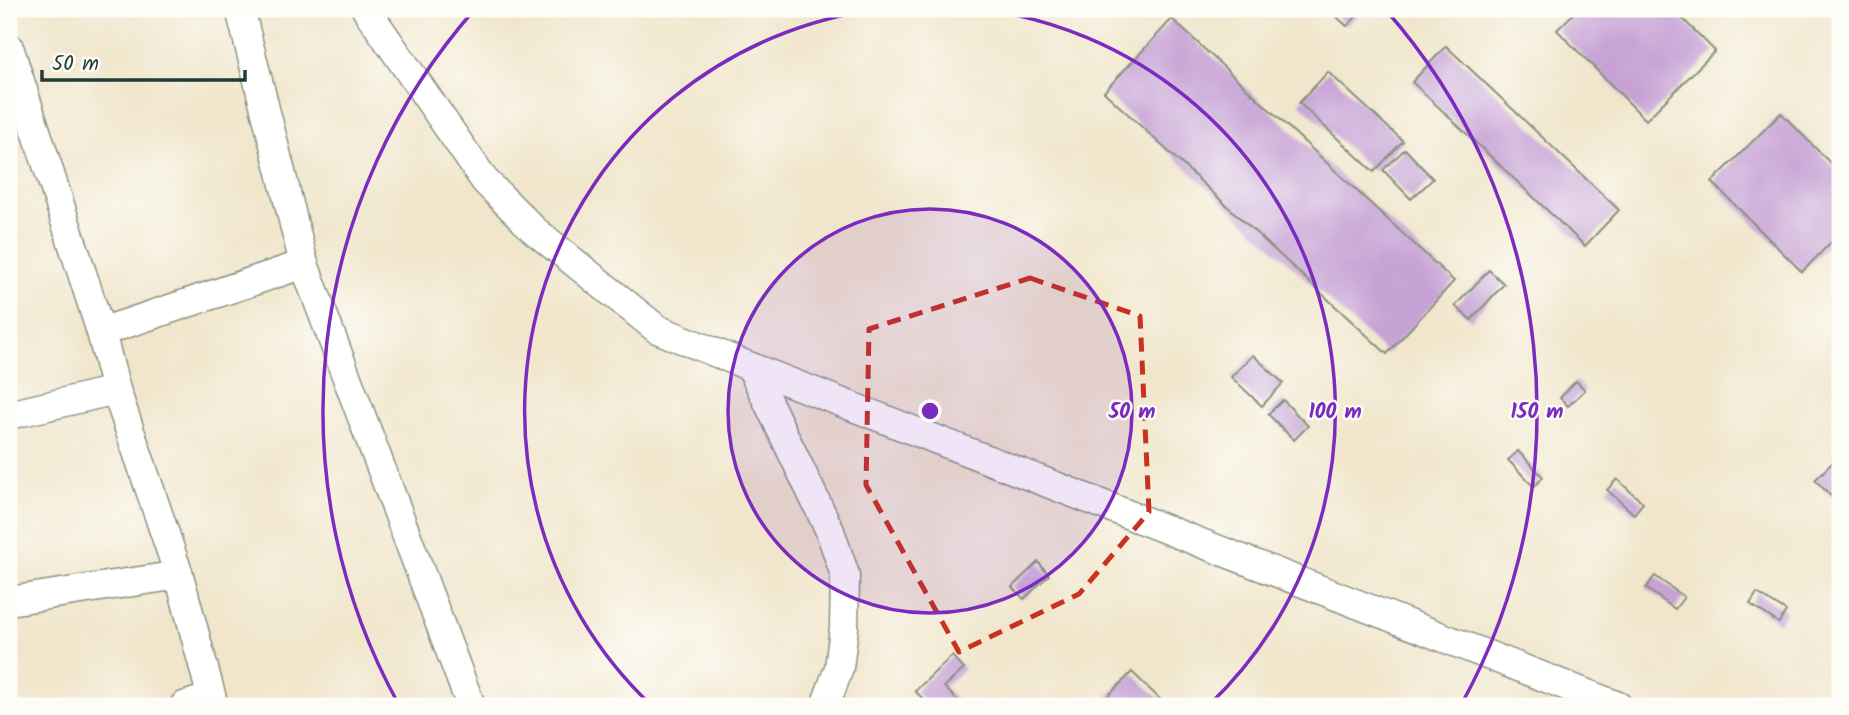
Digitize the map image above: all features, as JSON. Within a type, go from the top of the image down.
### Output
[{"type":"street","points":[[240,9],[303,264],[471,706]]},
{"type":"street","points":[[366,9],[485,181],[534,230],[657,329],[1618,706]]},
{"type":"street","points":[[9,47],[101,332],[116,390],[179,575],[213,702],[184,706]]},
{"type":"street","points":[[101,332],[303,264]]},
{"type":"street","points":[[751,367],[830,531],[845,575],[844,628],[839,668],[825,706]]},
{"type":"street","points":[[9,415],[116,390]]},
{"type":"street","points":[[9,601],[179,575]]},
{"type":"highlighted area","points":[[1030,278],[1140,316],[1149,512],[1079,594],[959,652],[866,485],[869,329]]},
{"type":"building","points":[[1328,9],[1364,9],[1347,26]]},
{"type":"building","points":[[1578,9],[1673,9],[1715,51],[1646,120],[1557,30]]},
{"type":"building","points":[[1172,19],[1454,281],[1387,354],[1104,92]]},
{"type":"building","points":[[1446,46],[1619,210],[1585,246],[1412,82]]},
{"type":"building","points":[[1328,72],[1403,141],[1374,172],[1299,103]]},
{"type":"building","points":[[1781,113],[1840,173],[1840,233],[1802,272],[1712,182]]},
{"type":"building","points":[[1405,149],[1433,179],[1411,199],[1383,170]]},
{"type":"building","points":[[1489,270],[1504,284],[1471,320],[1455,306]]},
{"type":"building","points":[[1253,355],[1283,383],[1262,406],[1231,377]]},
{"type":"building","points":[[1576,381],[1585,390],[1568,406],[1560,398]]},
{"type":"building","points":[[1283,400],[1308,426],[1294,440],[1268,414]]},
{"type":"building","points":[[1518,451],[1543,477],[1534,487],[1508,460]]},
{"type":"building","points":[[1840,455],[1840,505],[1815,480]]},
{"type":"building","points":[[1617,479],[1643,503],[1634,514],[1607,490]]},
{"type":"building","points":[[1038,562],[1049,575],[1024,599],[1012,587]]},
{"type":"building","points":[[1655,576],[1684,597],[1675,609],[1646,588]]},
{"type":"building","points":[[1757,593],[1786,611],[1779,623],[1750,604]]},
{"type":"building","points":[[952,656],[964,669],[944,687],[963,706],[930,706],[915,691]]},
{"type":"building","points":[[1132,672],[1167,706],[1100,704]]}]
